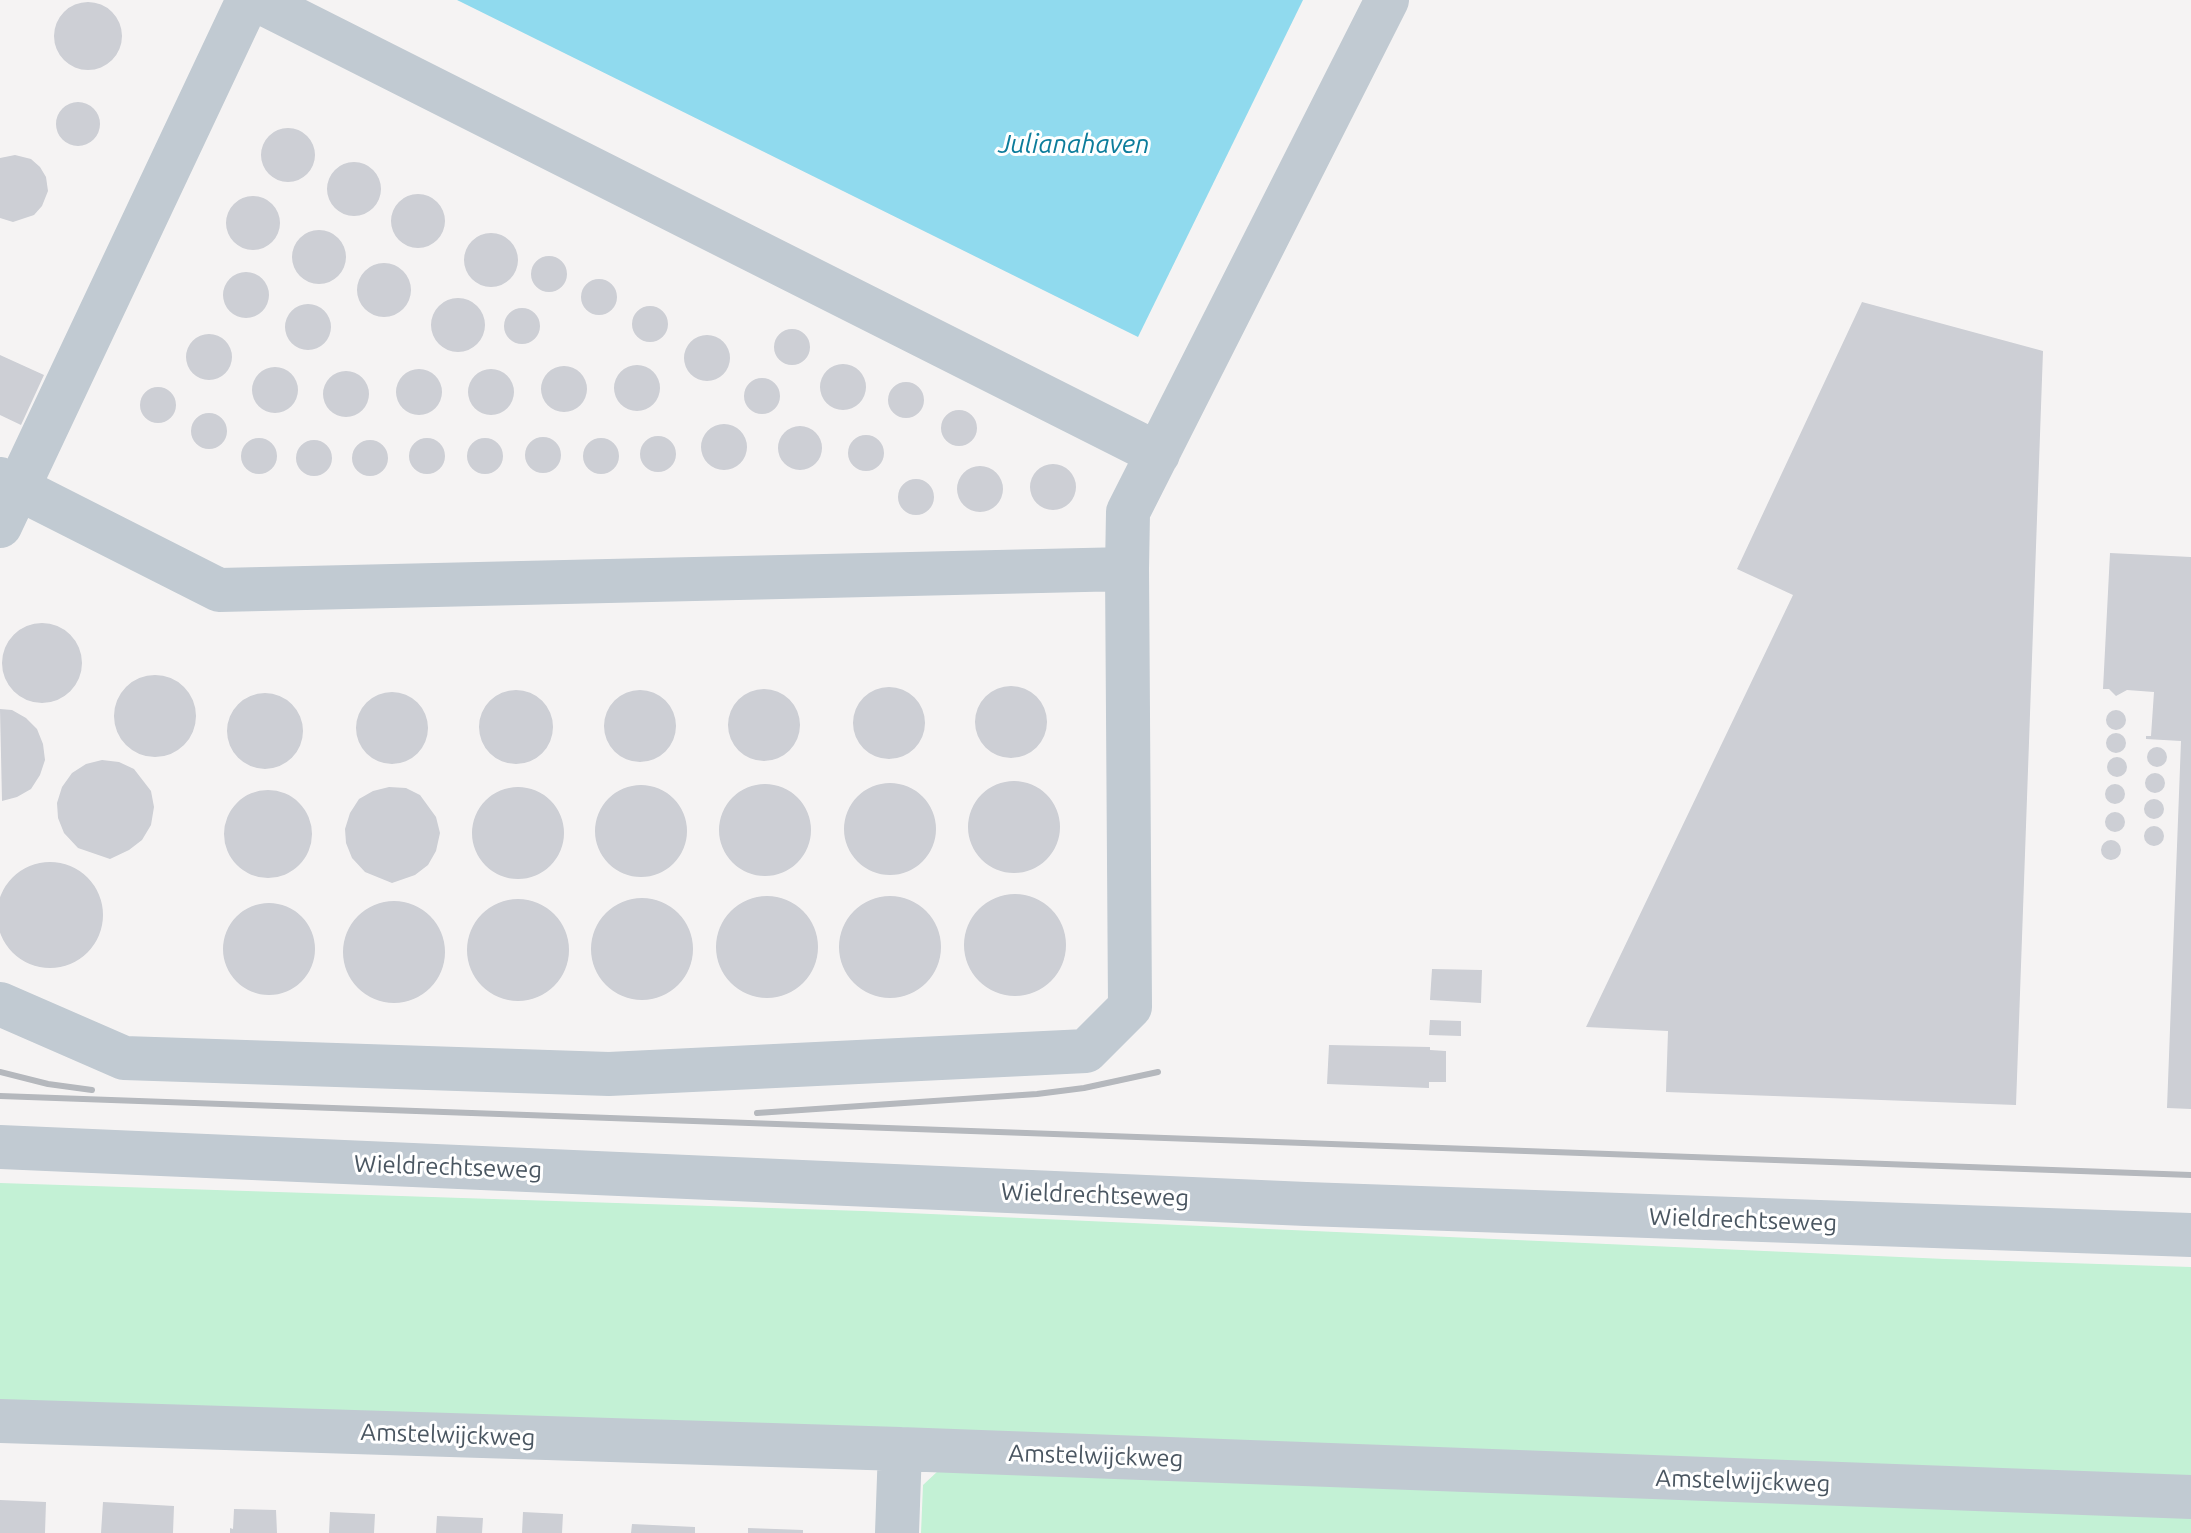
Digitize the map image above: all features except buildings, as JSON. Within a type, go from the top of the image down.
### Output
[{"type":"street","points":[[248,0],[6,498],[219,590],[1127,569]]},
{"type":"street","points":[[257,0],[1158,454]]},
{"type":"street","points":[[0,1004],[124,1058],[609,1074],[1086,1051],[1130,1007],[1128,512],[1387,0]]},
{"type":"street","name":"Wieldrechtseweg","points":[[0,1147],[1306,1204],[2191,1235]]},
{"type":"street","name":"Amstelwijckweg","points":[[0,1421],[900,1449],[2191,1497]]},
{"type":"street","points":[[897,1533],[900,1449]]},
{"type":"green space","points":[[0,1183],[863,1211],[2191,1267],[2191,1480],[0,1401]]},
{"type":"green space","points":[[939,1470],[2191,1514],[2191,1533],[921,1533],[923,1485]]},
{"type":"water","name":"Julianahaven","points":[[457,0],[1303,0],[1138,337]]},
{"type":"railway","points":[[0,1072],[48,1084],[92,1090]]},
{"type":"railway","points":[[757,1113],[1037,1094],[1084,1088],[1158,1072]]},
{"type":"railway","points":[[0,1096],[2191,1175]]}]
